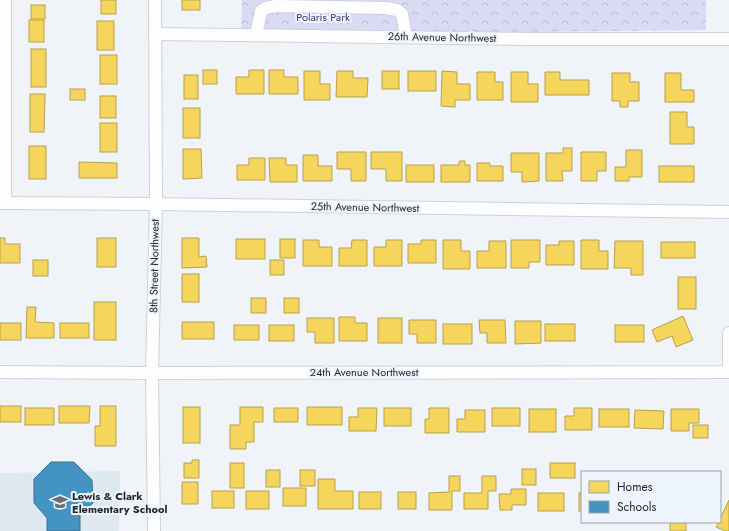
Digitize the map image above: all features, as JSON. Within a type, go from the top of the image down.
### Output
[{"type":"street","points":[[2,203],[2,77],[5,0]]},
{"type":"street","name":"8th Street Northwest","points":[[154,531],[152,373],[156,204],[155,0]]},
{"type":"street","points":[[256,35],[262,11],[266,8],[276,6],[386,8],[397,10],[402,14],[406,37]]},
{"type":"street","name":"26th Avenue Northwest","points":[[155,34],[694,40],[729,39]]},
{"type":"street","name":"25th Avenue Northwest","points":[[2,203],[729,212]]},
{"type":"street","points":[[729,333],[729,372]]},
{"type":"street","name":"24th Avenue Northwest","points":[[0,372],[729,372]]},
{"type":"shaded area","name":"Lewis & Clark Elementary School","points":[[120,471],[119,531],[0,531],[0,473]]},
{"type":"green space","name":"Polaris Park","points":[[242,0],[706,0],[706,30],[241,35]]},
{"type":"building: Homes","points":[[101,0],[116,0],[116,14],[101,14]]},
{"type":"building: Homes","points":[[182,0],[200,0],[200,10],[182,10]]},
{"type":"building: Homes","points":[[31,5],[45,5],[45,19],[31,19]]},
{"type":"building: Homes","points":[[29,20],[44,20],[44,42],[29,42]]},
{"type":"building: Homes","points":[[97,21],[114,21],[114,50],[97,50]]},
{"type":"building: Homes","points":[[31,49],[46,49],[46,87],[31,87]]},
{"type":"building: Homes","points":[[100,55],[117,55],[117,84],[100,84]]},
{"type":"building: Homes","points":[[203,70],[217,70],[217,84],[203,84]]},
{"type":"building: Homes","points":[[249,70],[264,70],[264,94],[236,94],[236,77],[249,77]]},
{"type":"building: Homes","points":[[269,70],[284,70],[284,77],[298,77],[298,94],[269,94]]},
{"type":"building: Homes","points":[[304,71],[320,71],[320,84],[330,84],[330,100],[304,100]]},
{"type":"building: Homes","points":[[337,71],[353,71],[353,78],[368,78],[367,97],[336,97]]},
{"type":"building: Homes","points":[[382,71],[399,71],[399,89],[382,89]]},
{"type":"building: Homes","points":[[408,71],[436,71],[436,91],[408,91]]},
{"type":"building: Homes","points":[[442,71],[457,72],[457,84],[470,84],[470,100],[455,100],[455,107],[441,106]]},
{"type":"building: Homes","points":[[477,72],[495,72],[495,82],[503,82],[503,100],[477,100]]},
{"type":"building: Homes","points":[[511,72],[528,72],[528,84],[538,84],[538,102],[511,102]]},
{"type":"building: Homes","points":[[545,72],[560,72],[560,80],[589,80],[589,95],[545,95]]},
{"type":"building: Homes","points":[[612,73],[630,73],[630,82],[639,82],[639,101],[628,101],[628,107],[620,107],[620,101],[612,101]]},
{"type":"building: Homes","points":[[665,73],[681,73],[681,90],[694,90],[694,102],[665,102]]},
{"type":"building: Homes","points":[[184,75],[198,75],[198,99],[184,99]]},
{"type":"building: Homes","points":[[70,89],[85,89],[85,100],[70,100]]},
{"type":"building: Homes","points":[[30,94],[45,94],[44,132],[30,132]]},
{"type":"building: Homes","points":[[100,96],[116,96],[116,118],[100,118]]},
{"type":"building: Homes","points":[[183,108],[200,108],[200,138],[183,138]]},
{"type":"building: Homes","points":[[670,112],[687,112],[687,127],[694,127],[694,144],[670,144]]},
{"type":"building: Homes","points":[[100,123],[117,123],[117,152],[100,152]]},
{"type":"building: Homes","points":[[29,146],[46,146],[46,179],[29,179]]},
{"type":"building: Homes","points":[[563,148],[572,148],[572,171],[562,171],[563,181],[546,181],[546,153],[563,153]]},
{"type":"building: Homes","points":[[183,149],[201,149],[202,178],[183,179]]},
{"type":"building: Homes","points":[[626,150],[642,150],[642,177],[629,177],[629,181],[615,181],[615,167],[626,167]]},
{"type":"building: Homes","points":[[337,152],[366,152],[366,181],[351,181],[351,169],[337,169]]},
{"type":"building: Homes","points":[[371,152],[402,152],[402,181],[386,181],[386,169],[371,169]]},
{"type":"building: Homes","points":[[581,152],[606,152],[606,171],[597,171],[597,181],[581,181]]},
{"type":"building: Homes","points":[[511,153],[539,153],[539,181],[522,182],[522,172],[511,172]]},
{"type":"building: Homes","points":[[303,155],[318,155],[318,166],[332,166],[332,181],[303,181]]},
{"type":"building: Homes","points":[[249,158],[265,158],[265,180],[237,180],[237,165],[249,165]]},
{"type":"building: Homes","points":[[269,158],[286,158],[286,165],[297,165],[297,182],[270,182]]},
{"type":"building: Homes","points":[[459,161],[465,161],[465,165],[470,165],[470,182],[441,182],[441,165],[459,165]]},
{"type":"building: Homes","points":[[79,162],[117,163],[117,178],[79,178]]},
{"type":"building: Homes","points":[[477,163],[490,163],[490,166],[503,166],[503,181],[477,181]]},
{"type":"building: Homes","points":[[406,165],[434,165],[434,182],[406,182]]},
{"type":"building: Homes","points":[[659,166],[694,166],[694,182],[659,182]]},
{"type":"building: Homes","points":[[0,238],[5,238],[5,244],[20,244],[20,263],[0,263]]},
{"type":"building: Homes","points":[[97,238],[116,238],[116,267],[97,267]]},
{"type":"building: Homes","points":[[182,238],[199,238],[199,257],[206,256],[207,267],[182,268]]},
{"type":"building: Homes","points":[[236,239],[265,239],[265,259],[236,259]]},
{"type":"building: Homes","points":[[280,239],[295,239],[295,258],[280,258]]},
{"type":"building: Homes","points":[[303,240],[319,240],[319,247],[332,247],[332,266],[303,266]]},
{"type":"building: Homes","points":[[352,240],[367,240],[367,266],[339,266],[339,248],[351,248]]},
{"type":"building: Homes","points":[[386,240],[402,240],[402,266],[374,266],[374,247],[386,247]]},
{"type":"building: Homes","points":[[421,240],[436,240],[436,263],[408,263],[408,244],[421,244]]},
{"type":"building: Homes","points":[[443,240],[461,240],[461,251],[470,251],[470,269],[443,269]]},
{"type":"building: Homes","points":[[511,240],[540,240],[540,262],[529,262],[529,268],[511,268]]},
{"type":"building: Homes","points":[[581,240],[599,240],[599,251],[608,251],[608,269],[581,269]]},
{"type":"building: Homes","points":[[489,241],[506,241],[506,268],[477,268],[477,251],[489,251]]},
{"type":"building: Homes","points":[[559,241],[574,241],[574,265],[546,265],[546,245],[559,245]]},
{"type":"building: Homes","points":[[615,241],[643,241],[643,275],[631,275],[631,268],[614,268]]},
{"type":"building: Homes","points":[[661,242],[695,242],[695,258],[661,258]]},
{"type":"building: Homes","points":[[33,260],[48,260],[48,276],[33,276]]},
{"type":"building: Homes","points":[[270,260],[284,260],[284,275],[270,275]]},
{"type":"building: Homes","points":[[182,274],[199,274],[199,302],[182,302]]},
{"type":"building: Homes","points":[[678,277],[696,277],[696,309],[678,309]]},
{"type":"building: Homes","points":[[251,298],[266,298],[266,313],[251,313]]},
{"type":"building: Homes","points":[[284,298],[299,298],[299,313],[284,313]]},
{"type":"building: Homes","points":[[94,302],[116,302],[116,340],[94,340]]},
{"type":"building: Homes","points":[[27,307],[36,307],[35,322],[54,323],[54,338],[26,338]]},
{"type":"building: Homes","points":[[683,316],[693,340],[676,347],[672,336],[657,342],[652,330]]},
{"type":"building: Homes","points":[[339,317],[355,317],[355,323],[367,323],[367,341],[339,341]]},
{"type":"building: Homes","points":[[307,318],[334,318],[334,343],[315,343],[315,332],[307,332]]},
{"type":"building: Homes","points":[[378,318],[402,318],[402,343],[378,343]]},
{"type":"building: Homes","points":[[409,320],[436,320],[436,343],[417,343],[417,334],[409,334]]},
{"type":"building: Homes","points":[[479,320],[505,320],[506,343],[487,343],[487,333],[480,333]]},
{"type":"building: Homes","points":[[515,321],[541,321],[541,343],[515,344]]},
{"type":"building: Homes","points":[[182,322],[214,322],[214,339],[182,339]]},
{"type":"building: Homes","points":[[0,323],[21,323],[21,340],[0,340]]},
{"type":"building: Homes","points":[[60,323],[89,323],[89,338],[60,338]]},
{"type":"building: Homes","points":[[443,324],[472,324],[472,344],[443,344]]},
{"type":"building: Homes","points":[[545,324],[575,324],[575,341],[545,341]]},
{"type":"building: Homes","points":[[234,325],[259,325],[259,340],[234,340]]},
{"type":"building: Homes","points":[[269,325],[294,325],[294,341],[269,341]]},
{"type":"building: Homes","points":[[615,325],[644,325],[644,342],[615,342]]},
{"type":"building: Homes","points":[[0,406],[21,406],[21,422],[0,422]]},
{"type":"building: Homes","points":[[59,406],[90,406],[89,423],[59,423]]},
{"type":"building: Homes","points":[[100,406],[116,406],[116,446],[95,446],[95,426],[100,426]]},
{"type":"building: Homes","points":[[183,407],[200,407],[200,443],[183,443]]},
{"type":"building: Homes","points":[[240,407],[263,407],[263,422],[254,422],[254,442],[246,442],[246,449],[230,449],[230,425],[240,425]]},
{"type":"building: Homes","points":[[307,407],[342,407],[342,425],[307,425]]},
{"type":"building: Homes","points":[[25,408],[54,408],[54,425],[25,425]]},
{"type":"building: Homes","points":[[274,408],[298,408],[298,422],[274,422]]},
{"type":"building: Homes","points":[[358,408],[377,408],[376,431],[349,431],[349,417],[358,417]]},
{"type":"building: Homes","points":[[384,408],[411,408],[411,426],[384,426]]},
{"type":"building: Homes","points":[[429,408],[449,408],[449,433],[425,433],[425,419],[429,419]]},
{"type":"building: Homes","points":[[492,408],[520,408],[520,426],[492,426]]},
{"type":"building: Homes","points":[[574,408],[592,408],[592,430],[565,430],[565,416],[574,416]]},
{"type":"building: Homes","points":[[529,409],[556,409],[556,432],[529,432]]},
{"type":"building: Homes","points":[[599,409],[629,409],[629,427],[599,427]]},
{"type":"building: Homes","points":[[671,409],[699,409],[699,423],[689,423],[689,431],[671,431]]},
{"type":"building: Homes","points":[[465,410],[485,410],[485,432],[457,432],[457,419],[465,419]]},
{"type":"building: Homes","points":[[635,410],[664,411],[663,429],[634,428]]},
{"type":"building: Homes","points":[[693,425],[708,425],[708,438],[693,438]]},
{"type":"building: Homes","points":[[192,460],[199,460],[199,478],[184,478],[184,463],[192,463]]},
{"type":"building: Homes","points":[[230,463],[244,463],[244,488],[230,488]]},
{"type":"building: Homes","points":[[550,463],[575,463],[575,478],[550,478]]},
{"type":"building: Homes","points":[[522,469],[536,469],[536,485],[522,485]]},
{"type":"building: Homes","points":[[266,470],[280,470],[280,487],[266,487]]},
{"type":"building: Homes","points":[[300,470],[315,470],[315,486],[300,486]]},
{"type":"building: Homes","points":[[449,476],[460,476],[460,491],[452,491],[452,510],[429,510],[429,493],[449,492]]},
{"type":"building: Homes","points":[[482,476],[496,476],[496,491],[488,491],[488,509],[464,509],[464,493],[482,493]]},
{"type":"building: Homes","points":[[318,479],[335,479],[335,491],[353,491],[353,509],[318,509]]},
{"type":"building: Homes","points":[[182,482],[198,482],[198,504],[182,504]]},
{"type":"building: Homes","points":[[283,488],[306,488],[306,506],[283,506]]},
{"type":"building: Homes","points":[[511,489],[526,489],[526,505],[512,505],[512,510],[500,510],[499,494],[511,494]]},
{"type":"building: Homes","points":[[212,491],[234,491],[234,508],[212,508]]},
{"type":"building: Homes","points":[[246,491],[269,491],[269,509],[246,509]]},
{"type":"building: Homes","points":[[359,492],[381,492],[381,509],[359,509]]},
{"type":"building: Homes","points":[[398,492],[416,492],[416,509],[398,509]]},
{"type":"building: Homes","points":[[538,493],[564,493],[564,511],[538,511]]},
{"type":"building: Homes","points":[[579,493],[581,493],[581,511],[579,511]]},
{"type":"building: Homes","points":[[729,500],[729,531],[716,527],[718,523],[721,523],[721,517]]},
{"type":"building: Homes","points":[[670,523],[686,523],[686,531],[670,531]]},
{"type":"building: Schools","points":[[51,462],[74,462],[92,480],[93,503],[80,515],[80,531],[47,531],[47,518],[34,503],[34,479]]},
{"type":"place","name":"Lewis & Clark Elementary School","points":[[60,502]]}]
